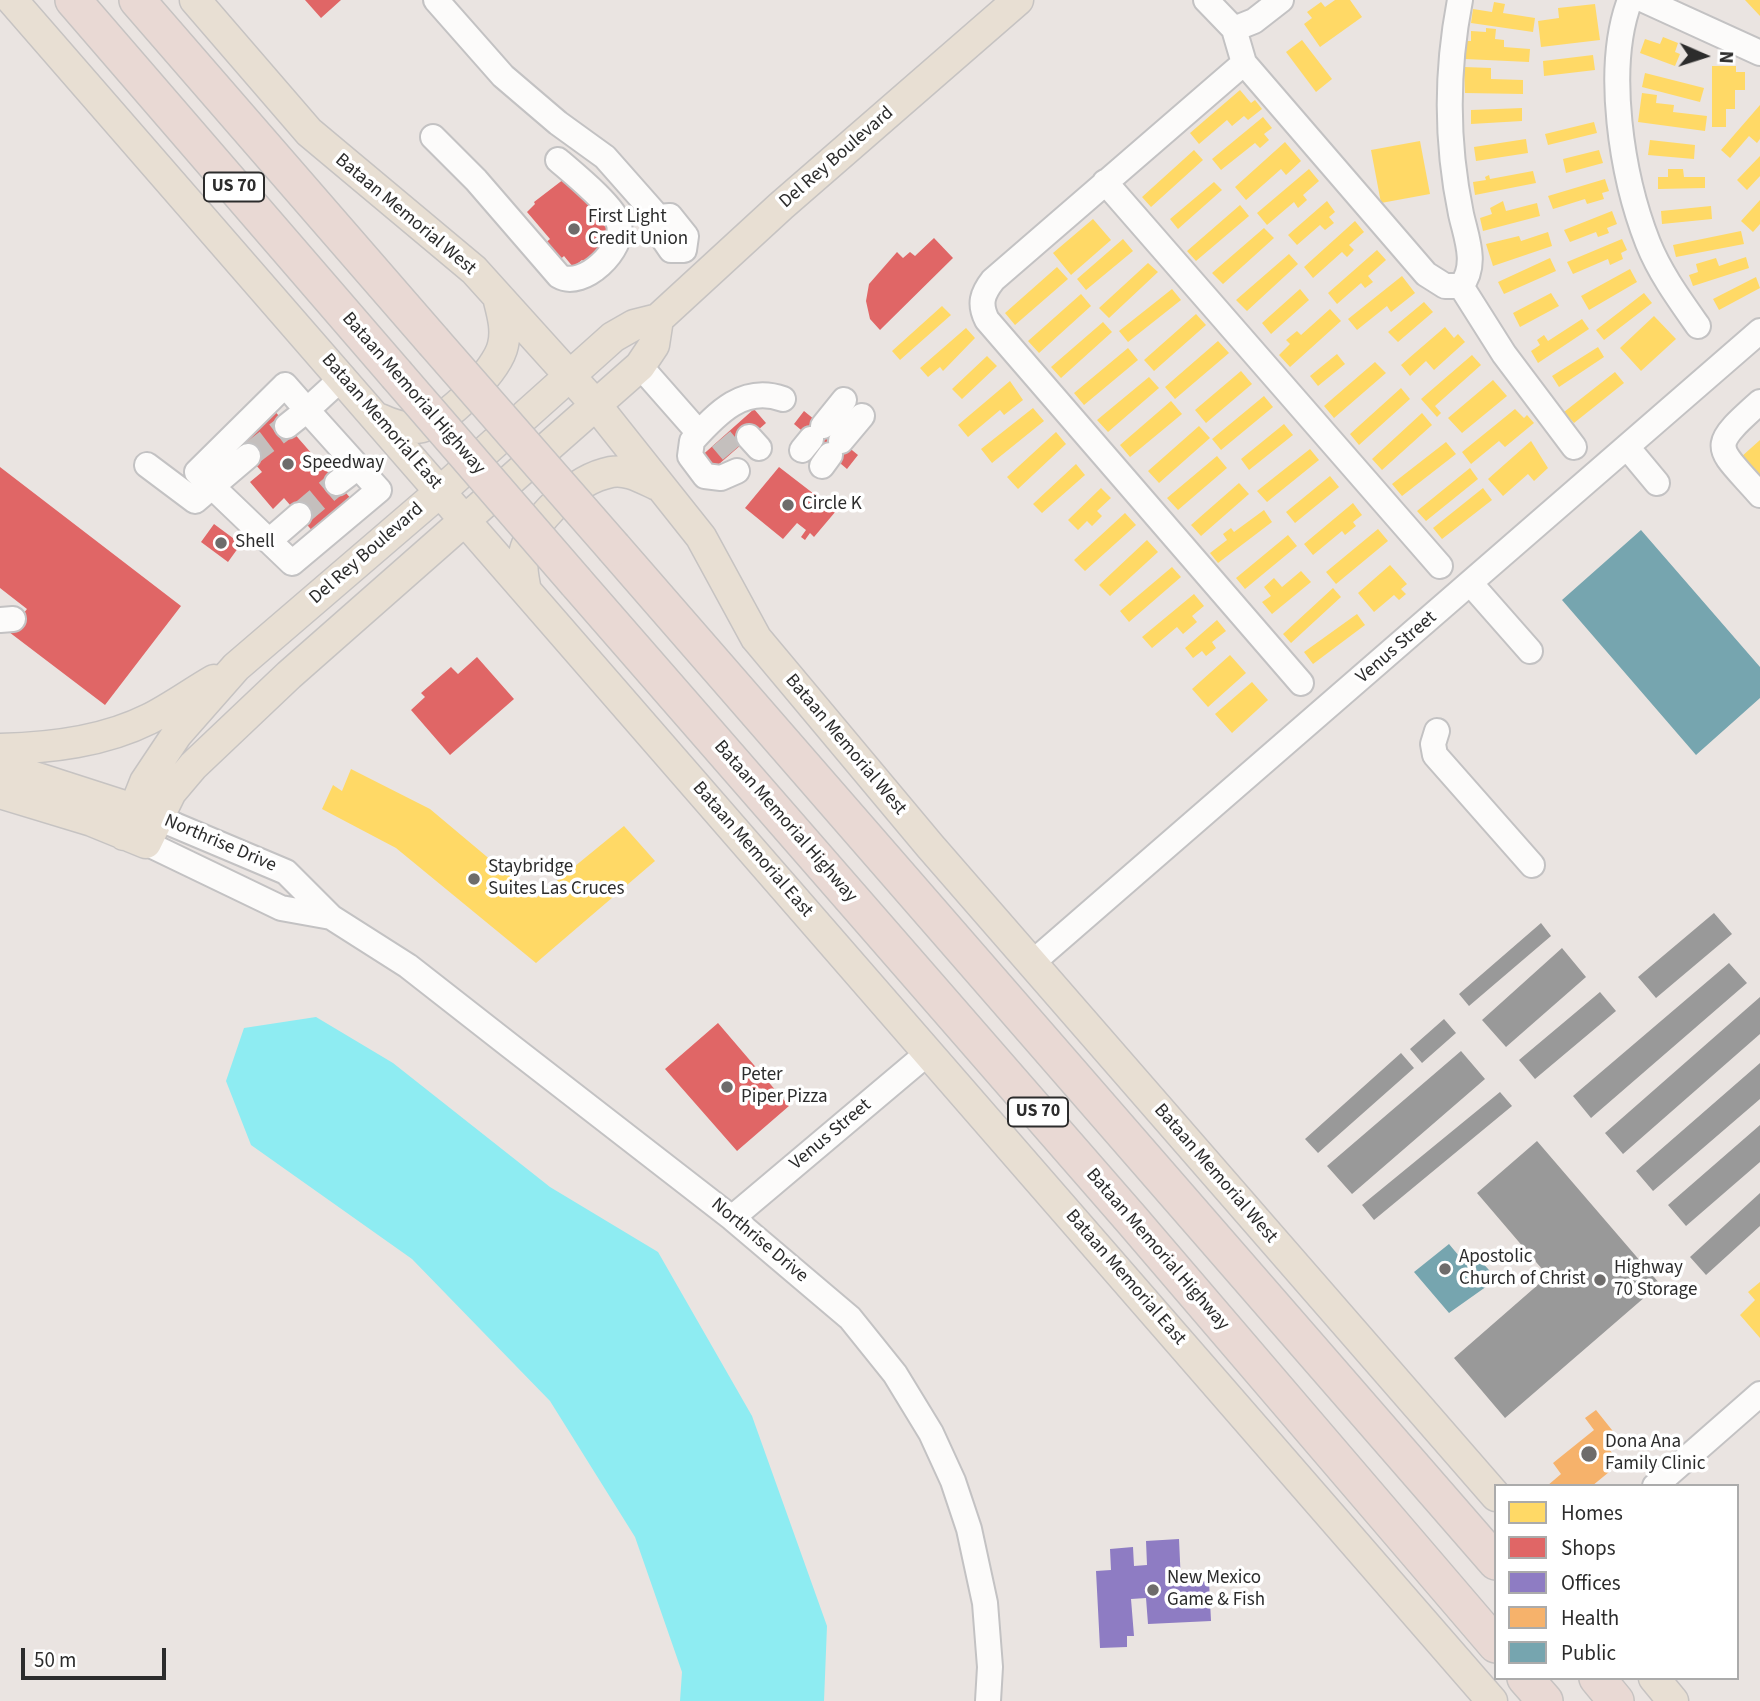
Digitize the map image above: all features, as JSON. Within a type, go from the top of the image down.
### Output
[{"type":"highway","points":[[57,0],[80,26],[104,38]]},
{"type":"highway","name":"Bataan Memorial Highway","points":[[73,0],[1124,1210],[1494,1643]]},
{"type":"highway","name":"US 70","points":[[137,0],[1494,1560]]},
{"type":"highway","points":[[1527,1680],[1545,1701]]},
{"type":"main road","name":"Bataan Memorial East","points":[[12,0],[380,419],[1492,1701]]},
{"type":"main road","name":"Bataan Memorial West","points":[[195,0],[326,148],[448,247],[498,297],[596,405],[701,537],[756,638],[1032,963],[1494,1494]]},
{"type":"main road","name":"Del Rey Boulevard","points":[[141,826],[145,782],[177,734],[236,667],[441,491],[568,375],[623,330],[658,319],[705,273],[1018,0]]},
{"type":"main road","points":[[380,419],[406,428],[431,424],[486,376],[501,355],[504,342],[505,329],[498,297]]},
{"type":"main road","name":"Del Rey Boulevard","points":[[141,826],[193,766],[289,675],[640,366],[654,345],[658,319]]},
{"type":"main road","points":[[525,586],[522,568],[524,551],[537,525],[580,484],[612,472],[630,472],[657,485]]},
{"type":"main road","points":[[265,641],[289,675]]},
{"type":"main road","points":[[0,749],[40,748],[92,739],[148,719],[236,667]]},
{"type":"main road","points":[[0,766],[141,826]]},
{"type":"main road","points":[[0,793],[92,821],[141,826]]},
{"type":"main road","points":[[1656,1680],[1673,1701]]},
{"type":"street","points":[[436,0],[503,76],[558,123],[605,157],[658,217],[657,231],[671,250],[684,250],[705,273]]},
{"type":"street","points":[[1206,0],[1234,29],[1244,63],[1426,274],[1445,286],[1461,286]]},
{"type":"street","points":[[1234,29],[1264,15],[1281,0]]},
{"type":"street","points":[[1460,0],[1450,66],[1449,114],[1454,176],[1470,254],[1469,272],[1461,286]]},
{"type":"street","points":[[1630,0],[1622,32],[1618,74],[1623,144],[1648,242],[1666,279],[1698,326]]},
{"type":"street","points":[[1644,0],[1760,54]]},
{"type":"street","points":[[1244,63],[993,280],[982,301],[982,311],[1301,683]]},
{"type":"street","points":[[433,137],[476,180],[559,276],[572,280],[586,274],[615,248],[620,226],[613,214],[558,160]]},
{"type":"street","points":[[1105,182],[1440,566]]},
{"type":"street","points":[[1461,286],[1504,354],[1574,447]]},
{"type":"street","name":"Venus Street","points":[[1032,963],[1760,331]]},
{"type":"street","points":[[640,366],[731,441],[749,394],[765,394],[783,399]]},
{"type":"street","points":[[287,426],[343,377]]},
{"type":"street","points":[[285,385],[307,410],[379,490],[292,564],[197,472],[285,385]]},
{"type":"street","points":[[1760,402],[1725,433],[1722,443],[1727,457],[1760,495]]},
{"type":"street","points":[[822,446],[853,408]]},
{"type":"street","points":[[1627,447],[1657,483]]},
{"type":"street","points":[[147,466],[195,501],[248,456]]},
{"type":"street","points":[[337,483],[358,467]]},
{"type":"street","points":[[269,541],[299,515]]},
{"type":"street","points":[[332,532],[359,561]]},
{"type":"street","points":[[1471,584],[1530,650]]},
{"type":"street","points":[[1437,731],[1433,744],[1435,755],[1532,865]]},
{"type":"street","name":"Northrise Drive","points":[[141,826],[281,908],[331,917]]},
{"type":"street","name":"Northrise Drive","points":[[141,826],[286,872],[331,917],[408,967],[732,1218],[850,1318],[895,1374],[931,1433],[953,1481],[979,1569],[990,1667],[988,1701]]},
{"type":"street","name":"Venus Street","points":[[732,1218],[929,1052]]},
{"type":"street","points":[[1657,1484],[1760,1394]]},
{"type":"water","points":[[316,1017],[393,1063],[550,1187],[658,1252],[752,1416],[827,1626],[824,1701],[680,1701],[682,1672],[635,1537],[550,1401],[412,1259],[251,1145],[226,1081],[244,1028]]},
{"type":"building: Homes","points":[[1335,0],[1350,0],[1362,17],[1320,47],[1304,24],[1312,18],[1307,12],[1321,2],[1325,7]]},
{"type":"building: Homes","points":[[1745,0],[1760,0],[1760,16]]},
{"type":"building: Homes","points":[[1494,2],[1505,4],[1503,13],[1535,18],[1533,32],[1471,23],[1473,9],[1492,12]]},
{"type":"building: Homes","points":[[1595,4],[1600,40],[1541,47],[1538,21],[1559,18],[1558,8]]},
{"type":"building: Homes","points":[[1486,28],[1496,29],[1495,39],[1504,40],[1504,47],[1530,49],[1529,62],[1465,59],[1466,41],[1471,41],[1471,31],[1486,32]]},
{"type":"building: Homes","points":[[1663,37],[1678,43],[1675,52],[1680,54],[1675,66],[1640,53],[1645,39],[1660,44]]},
{"type":"building: Homes","points":[[1302,40],[1332,79],[1316,92],[1286,52]]},
{"type":"building: Homes","points":[[1593,55],[1595,70],[1544,76],[1543,61]]},
{"type":"building: Homes","points":[[1712,66],[1736,66],[1736,72],[1745,72],[1745,90],[1735,90],[1735,109],[1726,109],[1726,127],[1712,127]]},
{"type":"building: Homes","points":[[1464,67],[1491,68],[1491,79],[1523,80],[1523,94],[1465,93]]},
{"type":"building: Homes","points":[[1645,73],[1704,88],[1700,102],[1642,87]]},
{"type":"building: Homes","points":[[1240,90],[1251,103],[1255,100],[1262,109],[1248,120],[1244,116],[1232,126],[1227,120],[1199,144],[1190,133]]},
{"type":"building: Homes","points":[[1642,93],[1657,95],[1656,103],[1674,105],[1673,112],[1707,116],[1705,131],[1638,122]]},
{"type":"building: Homes","points":[[1760,105],[1760,139],[1757,143],[1749,136],[1730,158],[1721,150]]},
{"type":"building: Homes","points":[[1522,108],[1522,121],[1471,124],[1471,110]]},
{"type":"building: Homes","points":[[1263,117],[1272,128],[1264,134],[1269,140],[1260,148],[1255,143],[1221,170],[1212,159]]},
{"type":"building: Homes","points":[[1594,122],[1597,133],[1548,145],[1545,134]]},
{"type":"building: Homes","points":[[1526,139],[1528,153],[1476,161],[1474,147]]},
{"type":"building: Homes","points":[[1650,140],[1695,145],[1694,159],[1648,155]]},
{"type":"building: Homes","points":[[1420,141],[1430,194],[1381,203],[1371,150]]},
{"type":"building: Homes","points":[[1285,142],[1301,161],[1286,175],[1281,169],[1246,200],[1235,187]]},
{"type":"building: Homes","points":[[1194,150],[1203,160],[1151,207],[1142,197]]},
{"type":"building: Homes","points":[[1599,150],[1603,163],[1566,173],[1563,159]]},
{"type":"building: Homes","points":[[1760,156],[1760,176],[1747,190],[1737,180]]},
{"type":"building: Homes","points":[[1309,169],[1319,181],[1303,195],[1307,200],[1298,208],[1294,202],[1267,225],[1257,213]]},
{"type":"building: Homes","points":[[1668,169],[1683,169],[1684,177],[1705,177],[1705,188],[1658,189],[1658,177],[1668,177]]},
{"type":"building: Homes","points":[[1533,171],[1536,183],[1475,195],[1473,182],[1486,180],[1485,177],[1489,175],[1490,179]]},
{"type":"building: Homes","points":[[1605,179],[1609,191],[1602,193],[1604,199],[1587,204],[1585,199],[1553,209],[1548,196]]},
{"type":"building: Homes","points":[[1214,182],[1222,190],[1178,229],[1170,219]]},
{"type":"building: Homes","points":[[1760,200],[1760,224],[1753,232],[1741,221]]},
{"type":"building: Homes","points":[[1327,201],[1335,212],[1329,217],[1334,223],[1325,230],[1320,225],[1297,245],[1288,235]]},
{"type":"building: Homes","points":[[1503,201],[1506,211],[1537,203],[1540,216],[1483,231],[1480,218],[1492,214],[1490,208]]},
{"type":"building: Homes","points":[[1240,205],[1249,216],[1196,261],[1187,251]]},
{"type":"building: Homes","points":[[1711,206],[1712,219],[1662,224],[1661,211]]},
{"type":"building: Homes","points":[[1612,211],[1617,224],[1607,228],[1609,233],[1598,237],[1596,232],[1570,242],[1564,230]]},
{"type":"building: Homes","points":[[1093,219],[1111,240],[1071,275],[1053,253]]},
{"type":"building: Homes","points":[[1355,221],[1364,232],[1349,245],[1354,250],[1347,257],[1342,252],[1313,278],[1304,267]]},
{"type":"building: Homes","points":[[1264,228],[1274,238],[1223,284],[1212,273]]},
{"type":"building: Homes","points":[[1741,231],[1744,244],[1676,257],[1673,245]]},
{"type":"building: Homes","points":[[1548,232],[1552,246],[1493,266],[1486,244],[1519,236],[1521,241]]},
{"type":"building: Homes","points":[[1123,239],[1133,251],[1086,290],[1077,279]]},
{"type":"building: Homes","points":[[1622,239],[1627,250],[1621,253],[1623,259],[1610,265],[1608,259],[1573,274],[1567,262]]},
{"type":"building: Homes","points":[[1377,250],[1386,260],[1368,276],[1373,282],[1365,288],[1361,283],[1337,304],[1328,293]]},
{"type":"building: Homes","points":[[1289,254],[1298,264],[1247,311],[1236,300]]},
{"type":"building: Homes","points":[[1746,257],[1749,268],[1693,286],[1689,275],[1698,272],[1696,264],[1716,258],[1719,266]]},
{"type":"building: Homes","points":[[1550,258],[1556,271],[1504,294],[1498,282]]},
{"type":"building: Homes","points":[[1148,263],[1158,272],[1109,318],[1099,308]]},
{"type":"building: Homes","points":[[1057,267],[1068,279],[1015,325],[1005,313]]},
{"type":"building: Homes","points":[[1630,269],[1637,282],[1589,310],[1581,296]]},
{"type":"building: Homes","points":[[1402,276],[1415,293],[1391,312],[1387,306],[1357,330],[1348,319]]},
{"type":"building: Homes","points":[[1756,277],[1760,288],[1719,310],[1713,299]]},
{"type":"building: Homes","points":[[1172,289],[1181,300],[1128,342],[1119,331]]},
{"type":"building: Homes","points":[[1300,289],[1309,300],[1271,334],[1262,323]]},
{"type":"building: Homes","points":[[1551,293],[1559,306],[1520,327],[1513,313]]},
{"type":"building: Homes","points":[[1644,293],[1652,303],[1604,340],[1596,330]]},
{"type":"building: Homes","points":[[1081,294],[1091,306],[1039,353],[1028,341]]},
{"type":"building: Homes","points":[[1424,302],[1433,312],[1398,342],[1388,332]]},
{"type":"building: Homes","points":[[942,306],[951,315],[900,360],[892,351]]},
{"type":"building: Homes","points":[[1330,309],[1341,321],[1290,367],[1279,355],[1290,344],[1286,340],[1297,331],[1301,335]]},
{"type":"building: Homes","points":[[1196,314],[1206,325],[1154,371],[1144,360]]},
{"type":"building: Homes","points":[[1654,316],[1676,339],[1641,371],[1620,348]]},
{"type":"building: Homes","points":[[1582,319],[1589,329],[1538,363],[1531,351],[1540,345],[1537,340],[1544,335],[1548,341]]},
{"type":"building: Homes","points":[[1103,322],[1112,332],[1061,378],[1051,367]]},
{"type":"building: Homes","points":[[1445,327],[1454,338],[1458,334],[1465,342],[1434,370],[1426,361],[1410,376],[1401,365]]},
{"type":"building: Homes","points":[[966,328],[975,338],[943,371],[940,367],[928,377],[920,368]]},
{"type":"building: Homes","points":[[1218,341],[1229,353],[1175,399],[1165,387]]},
{"type":"building: Homes","points":[[1598,347],[1604,357],[1559,387],[1552,376]]},
{"type":"building: Homes","points":[[1128,348],[1138,360],[1084,405],[1074,393]]},
{"type":"building: Homes","points":[[1337,354],[1345,364],[1318,386],[1310,376]]},
{"type":"building: Homes","points":[[1472,355],[1481,365],[1435,406],[1441,413],[1437,417],[1421,399]]},
{"type":"building: Homes","points":[[987,356],[997,366],[962,399],[952,389]]},
{"type":"building: Homes","points":[[1375,362],[1386,373],[1334,418],[1324,406]]},
{"type":"building: Homes","points":[[1241,371],[1252,384],[1206,423],[1195,410]]},
{"type":"building: Homes","points":[[1615,372],[1624,383],[1574,423],[1564,412]]},
{"type":"building: Homes","points":[[1149,377],[1159,388],[1108,432],[1097,420]]},
{"type":"building: Homes","points":[[1493,380],[1507,396],[1462,433],[1448,418]]},
{"type":"building: Homes","points":[[1010,381],[1023,400],[1004,415],[1000,410],[968,437],[958,425]]},
{"type":"building: Homes","points":[[1401,388],[1410,399],[1359,445],[1350,434]]},
{"type":"building: Homes","points":[[1264,396],[1273,407],[1221,450],[1212,439]]},
{"type":"building: Homes","points":[[1171,401],[1182,414],[1130,457],[1120,445]]},
{"type":"building: Homes","points":[[1033,408],[1044,421],[992,463],[981,449]]},
{"type":"building: Homes","points":[[1515,409],[1524,418],[1527,415],[1534,423],[1505,447],[1499,441],[1471,464],[1462,452]]},
{"type":"building: Homes","points":[[1422,413],[1432,425],[1382,470],[1372,459]]},
{"type":"building: Homes","points":[[1284,424],[1293,435],[1249,470],[1241,459]]},
{"type":"building: Homes","points":[[1199,426],[1210,438],[1159,483],[1148,471]]},
{"type":"building: Homes","points":[[1056,432],[1066,444],[1018,489],[1007,477]]},
{"type":"building: Homes","points":[[1760,440],[1760,479],[1741,457]]},
{"type":"building: Homes","points":[[1531,441],[1548,468],[1534,481],[1528,474],[1503,496],[1488,479]]},
{"type":"building: Homes","points":[[1446,442],[1456,454],[1402,496],[1392,484]]},
{"type":"building: Homes","points":[[1310,449],[1319,460],[1267,502],[1257,491]]},
{"type":"building: Homes","points":[[1217,456],[1227,468],[1178,510],[1167,498]]},
{"type":"building: Homes","points":[[1076,464],[1085,475],[1042,513],[1033,504]]},
{"type":"building: Homes","points":[[1470,468],[1478,479],[1426,521],[1417,511]]},
{"type":"building: Homes","points":[[1330,476],[1339,487],[1295,523],[1286,512]]},
{"type":"building: Homes","points":[[1239,483],[1249,494],[1201,536],[1191,525]]},
{"type":"building: Homes","points":[[1101,488],[1111,498],[1097,511],[1102,516],[1092,526],[1087,521],[1078,530],[1068,520]]},
{"type":"building: Homes","points":[[1483,488],[1492,500],[1442,539],[1433,528]]},
{"type":"building: Homes","points":[[1353,503],[1362,515],[1353,522],[1356,526],[1345,535],[1342,531],[1313,555],[1304,544]]},
{"type":"building: Homes","points":[[1264,510],[1272,522],[1218,563],[1210,553],[1227,540],[1223,534],[1231,528],[1234,532]]},
{"type":"building: Homes","points":[[1125,513],[1136,525],[1085,571],[1074,560]]},
{"type":"building: Homes","points":[[1378,529],[1388,541],[1336,584],[1326,572]]},
{"type":"building: Homes","points":[[1288,535],[1297,546],[1245,589],[1236,578]]},
{"type":"building: Homes","points":[[1147,540],[1158,552],[1110,596],[1099,585]]},
{"type":"building: Homes","points":[[1390,565],[1407,584],[1401,589],[1406,594],[1399,600],[1394,595],[1374,612],[1358,593]]},
{"type":"building: Homes","points":[[1172,567],[1181,577],[1129,622],[1120,611]]},
{"type":"building: Homes","points":[[1301,571],[1311,582],[1272,614],[1262,602],[1271,596],[1264,587],[1274,578],[1282,587]]},
{"type":"building: Homes","points":[[1333,588],[1341,597],[1291,643],[1283,634]]},
{"type":"building: Homes","points":[[1194,594],[1204,606],[1192,616],[1197,622],[1183,634],[1177,627],[1152,648],[1142,637]]},
{"type":"building: Homes","points":[[1357,614],[1365,625],[1313,664],[1304,652]]},
{"type":"building: Homes","points":[[1217,620],[1226,631],[1212,642],[1216,648],[1206,656],[1202,651],[1193,658],[1185,648]]},
{"type":"building: Homes","points":[[1230,655],[1246,673],[1208,707],[1192,689]]},
{"type":"building: Homes","points":[[1252,682],[1268,700],[1232,733],[1215,714]]},
{"type":"building: Homes","name":"Staybridge Suites Las Cruces","points":[[351,769],[430,809],[536,898],[624,826],[655,861],[536,963],[396,848],[322,809],[333,785],[342,791]]},
{"type":"building: Homes","points":[[1760,1282],[1760,1338],[1740,1315],[1755,1300],[1748,1292]]},
{"type":"building: Shops","points":[[305,0],[341,0],[321,18]]},
{"type":"building: Shops","name":"First Light Credit Union","points":[[564,179],[572,189],[576,186],[606,221],[603,224],[611,234],[602,241],[606,245],[585,262],[582,260],[573,267],[564,256],[544,274],[529,257],[550,239],[527,212],[534,202]]},
{"type":"building: Shops","points":[[934,238],[953,258],[880,330],[870,319],[866,301],[869,284],[897,252],[903,258],[910,252],[915,256]]},
{"type":"building: Shops","name":"Speedway","points":[[272,408],[353,501],[315,534],[284,498],[273,509],[250,482],[262,472],[235,441]]},
{"type":"building: Shops","points":[[754,409],[766,423],[710,472],[698,459]]},
{"type":"building: Shops","points":[[804,411],[858,455],[847,469],[794,424]]},
{"type":"building: Shops","points":[[0,467],[181,606],[105,705],[9,632],[27,609],[0,588]]},
{"type":"building: Shops","name":"Circle K","points":[[779,467],[836,511],[814,537],[810,533],[805,540],[801,537],[806,530],[797,523],[783,539],[745,508]]},
{"type":"building: Shops","name":"Shell","points":[[214,524],[241,544],[228,562],[201,542]]},
{"type":"building: Shops","points":[[477,657],[514,699],[450,755],[411,710],[425,697],[421,693],[451,667],[458,674]]},
{"type":"building: Shops","name":"Peter Piper Pizza","points":[[718,1023],[789,1106],[737,1151],[665,1069]]},
{"type":"building: Offices","name":"New Mexico Game & Fish","points":[[1179,1539],[1181,1583],[1209,1581],[1211,1621],[1148,1624],[1146,1598],[1131,1599],[1134,1636],[1127,1636],[1127,1647],[1100,1648],[1096,1571],[1111,1570],[1110,1549],[1133,1547],[1134,1566],[1147,1565],[1146,1541]]},
{"type":"building: Health","name":"Dona Ana Family Clinic","points":[[1596,1410],[1616,1435],[1605,1444],[1620,1463],[1594,1484],[1549,1484],[1561,1474],[1553,1463],[1594,1430],[1585,1418]]},
{"type":"building: Public","points":[[1641,530],[1760,667],[1760,698],[1696,755],[1562,600]]},
{"type":"building: Public","points":[[1449,1244],[1469,1268],[1480,1260],[1497,1279],[1449,1313],[1414,1272]]},
{"type":"building: Industry","points":[[1714,913],[1732,934],[1656,998],[1638,977]]},
{"type":"building: Industry","points":[[1541,923],[1551,936],[1469,1006],[1459,994]]},
{"type":"building: Industry","points":[[1562,948],[1586,977],[1506,1047],[1482,1020]]},
{"type":"building: Industry","points":[[1729,963],[1747,983],[1591,1118],[1573,1096]]},
{"type":"building: Industry","points":[[1600,992],[1616,1011],[1535,1079],[1519,1060]]},
{"type":"building: Industry","points":[[1760,997],[1760,1034],[1623,1154],[1605,1133]]},
{"type":"building: Industry","points":[[1444,1019],[1456,1033],[1422,1063],[1410,1049]]},
{"type":"building: Industry","points":[[1461,1051],[1485,1079],[1352,1194],[1327,1166]]},
{"type":"building: Industry","points":[[1401,1053],[1414,1068],[1318,1153],[1305,1139]]},
{"type":"building: Industry","points":[[1760,1063],[1760,1099],[1653,1191],[1636,1171]]},
{"type":"building: Industry","points":[[1500,1092],[1512,1106],[1374,1220],[1362,1205]]},
{"type":"building: Industry","points":[[1760,1125],[1760,1162],[1686,1226],[1668,1205]]},
{"type":"building: Industry","name":"Highway 70 Storage","points":[[1537,1141],[1660,1284],[1505,1418],[1454,1358],[1548,1276],[1477,1193]]},
{"type":"building: Industry","points":[[1760,1193],[1760,1226],[1706,1275],[1690,1257]]},
{"type":"tunnel","points":[[248,456],[287,426]]},
{"type":"tunnel","points":[[721,439],[732,452]]},
{"type":"tunnel","points":[[299,515],[337,483]]},
{"type":"place","name":"First Light Credit Union","points":[[574,229]]},
{"type":"place","name":"Speedway","points":[[288,464]]},
{"type":"place","name":"Circle K","points":[[788,505]]},
{"type":"place","name":"Shell","points":[[221,543]]},
{"type":"place","name":"Staybridge Suites Las Cruces","points":[[474,879]]},
{"type":"place","name":"Peter Piper Pizza","points":[[727,1087]]},
{"type":"place","name":"Apostolic Church of Christ","points":[[1445,1269]]},
{"type":"place","name":"Highway 70 Storage","points":[[1600,1280]]},
{"type":"place","name":"Dona Ana Family Clinic","points":[[1589,1454]]},
{"type":"place","name":"New Mexico Game & Fish","points":[[1153,1590]]}]
